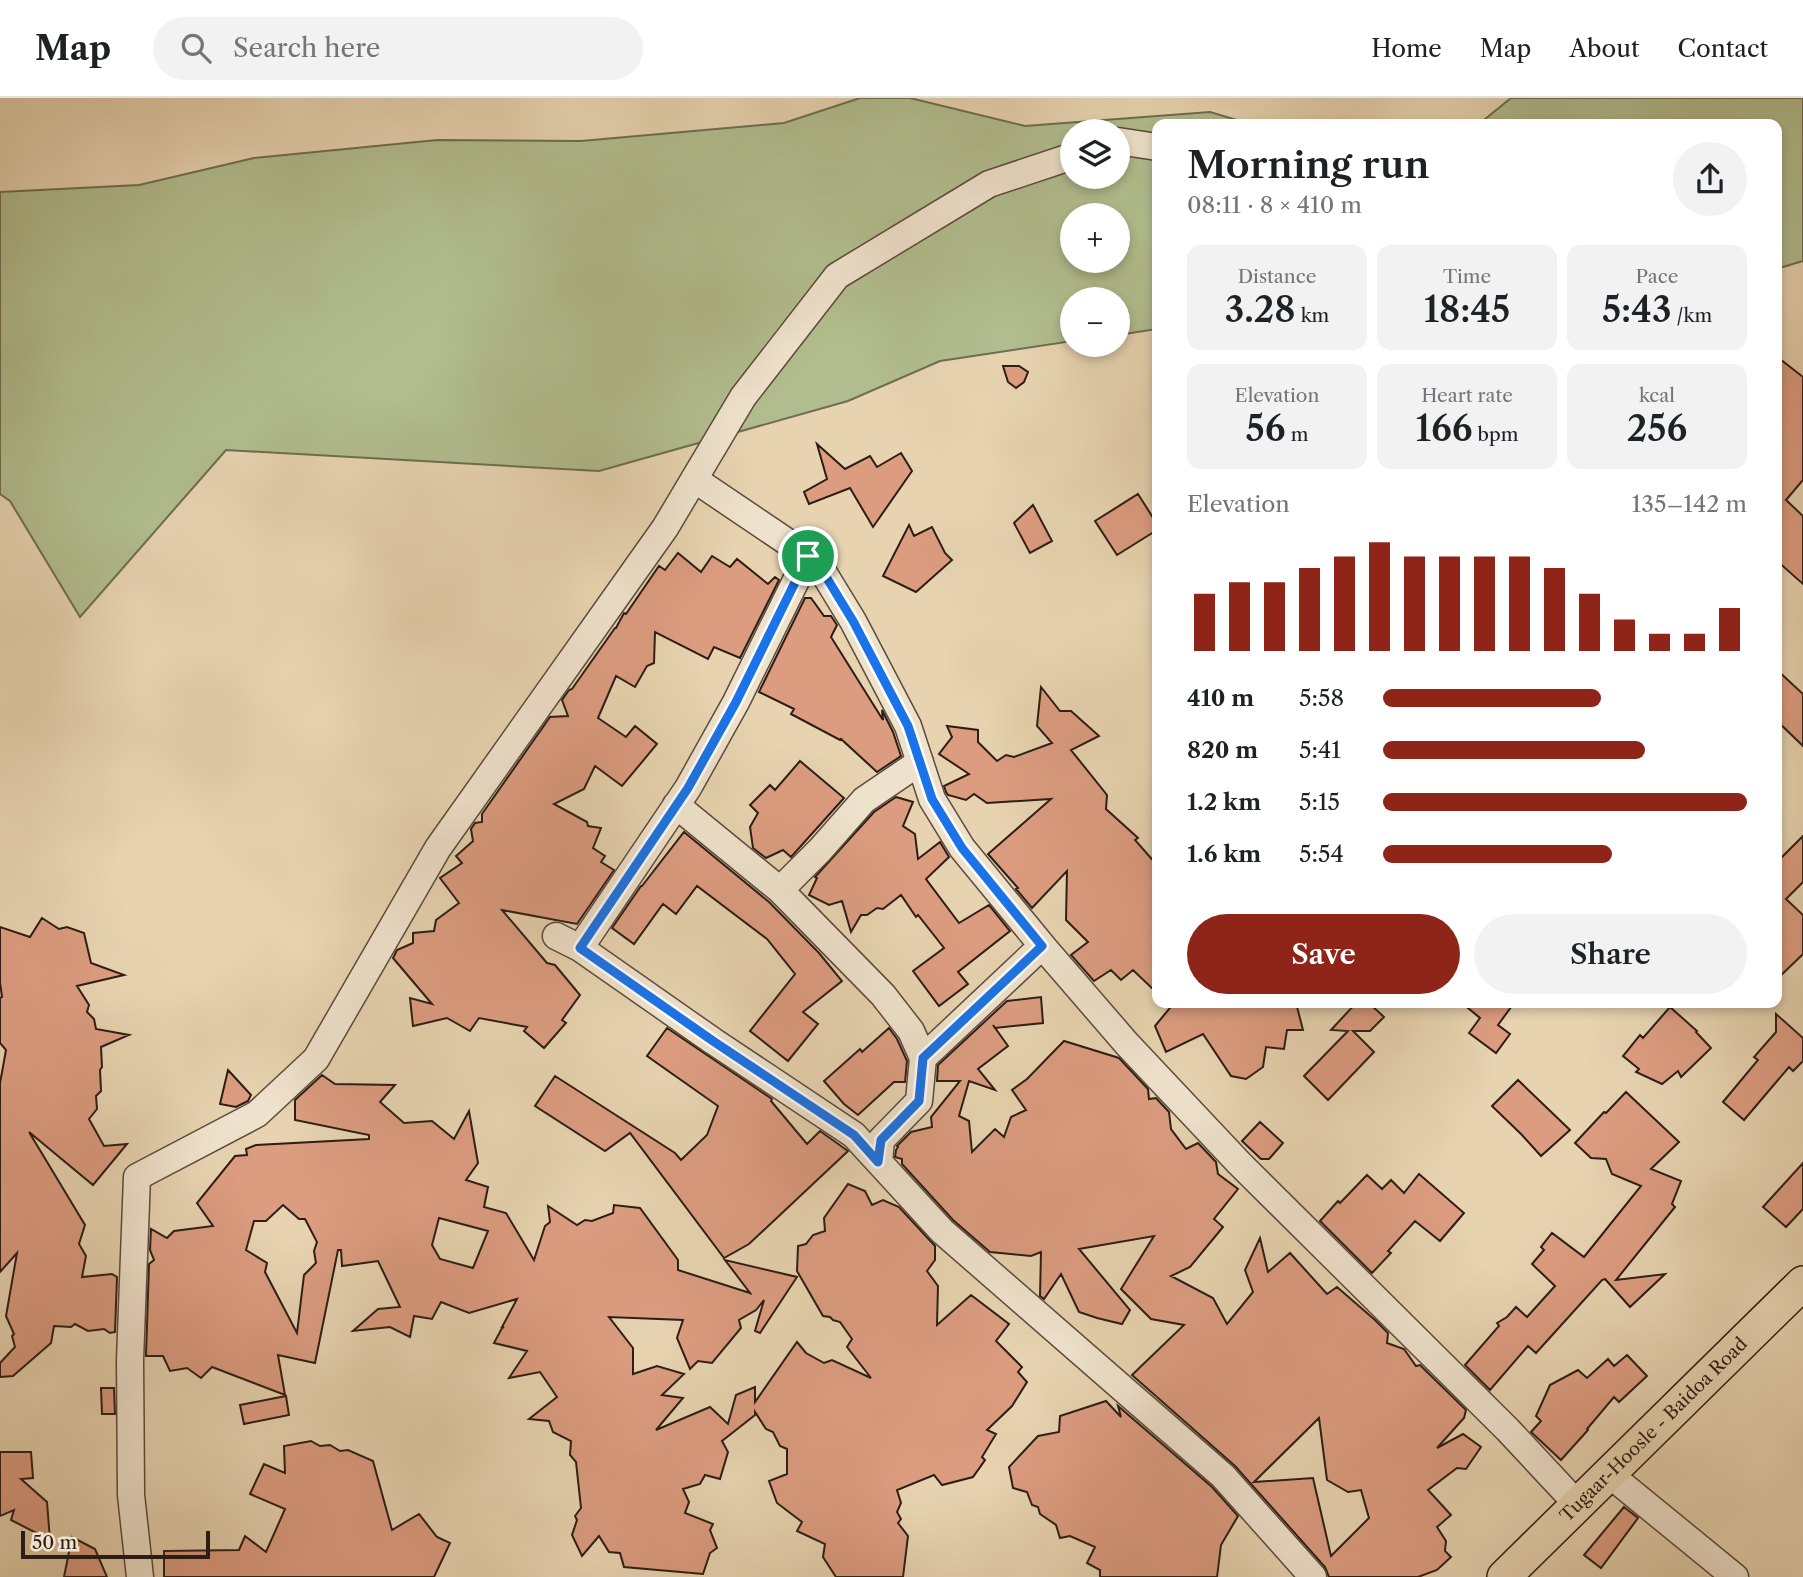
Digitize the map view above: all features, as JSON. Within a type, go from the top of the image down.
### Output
[{"type":"main road","name":"Tugaar-Hoosle - Baidoa Road","points":[[1504,1577],[1803,1283]]},
{"type":"street","points":[[1130,143],[1152,146]]},
{"type":"street","points":[[140,1577],[131,1496],[130,1360],[137,1177],[257,1114],[316,1059],[438,848],[665,528],[743,397],[837,276],[989,184],[1060,160]]},
{"type":"street","points":[[694,479],[817,562],[853,621],[908,726],[932,799],[962,848],[1042,946],[1128,1044],[1239,1163],[1508,1430],[1578,1505]]},
{"type":"street","points":[[580,948],[688,788],[736,702],[808,556]]},
{"type":"street","points":[[780,890],[864,800],[920,762]]},
{"type":"street","points":[[676,805],[780,890],[883,995],[911,1031],[923,1058],[919,1101],[881,1140],[878,1162]]},
{"type":"street","points":[[555,936],[580,948],[854,1135],[942,1231],[1223,1476],[1313,1577]]},
{"type":"street","points":[[923,1058],[1042,946]]},
{"type":"street","points":[[1609,1474],[1735,1577]]},
{"type":"green space","points":[[860,98],[910,98],[1025,126],[1060,123],[1060,189],[1130,189],[1130,119],[1118,119],[1210,112],[1233,119],[1152,119],[1152,330],[1130,333],[1130,287],[1060,287],[1060,343],[940,361],[848,401],[599,471],[226,450],[80,617],[10,501],[0,494],[0,192],[139,185],[254,158],[437,140],[581,141],[784,123]]},
{"type":"green space","points":[[1511,98],[1803,98],[1803,261],[1782,267],[1782,119],[1485,119]]},
{"type":"building","points":[[1782,361],[1803,377],[1803,480],[1786,500],[1803,516],[1803,584],[1782,565]]},
{"type":"building","points":[[1003,366],[1019,366],[1028,372],[1024,382],[1016,388],[1008,382]]},
{"type":"building","points":[[817,444],[845,469],[870,456],[877,467],[901,453],[912,471],[873,527],[850,488],[809,504],[804,492],[827,479]]},
{"type":"building","points":[[1138,494],[1152,516],[1152,533],[1117,555],[1095,521]]},
{"type":"building","points":[[1033,505],[1052,541],[1030,553],[1014,523]]},
{"type":"building","points":[[909,525],[914,536],[932,527],[945,553],[952,560],[916,592],[883,576]]},
{"type":"building","points":[[678,553],[701,572],[712,556],[730,567],[737,559],[768,584],[775,577],[779,580],[740,658],[714,647],[708,659],[655,632],[654,663],[647,666],[635,687],[616,676],[598,718],[626,737],[635,726],[657,744],[622,786],[595,766],[584,789],[554,804],[587,822],[588,826],[601,828],[593,848],[605,856],[601,862],[614,870],[577,924],[502,910],[547,963],[555,965],[580,995],[562,1020],[566,1023],[544,1048],[524,1031],[527,1027],[479,1018],[470,1031],[447,1018],[413,1026],[410,998],[432,1004],[393,958],[397,950],[413,943],[413,933],[434,931],[436,920],[459,903],[440,878],[462,863],[456,856],[473,841],[471,829],[475,823],[482,822],[482,814],[550,717],[568,716],[562,700],[659,566],[665,570]]},
{"type":"building","points":[[805,598],[811,598],[824,616],[831,616],[837,625],[831,637],[883,720],[882,710],[893,732],[901,756],[877,772],[841,739],[791,714],[794,709],[759,692]]},
{"type":"building","points":[[1782,675],[1803,694],[1803,746],[1782,726]]},
{"type":"building","points":[[1041,687],[1060,711],[1071,711],[1099,736],[1071,750],[1107,795],[1106,809],[1138,838],[1135,840],[1152,859],[1152,988],[1133,970],[1121,980],[1111,970],[1094,981],[1071,955],[1088,942],[1066,920],[1067,871],[1032,908],[988,854],[1051,799],[987,803],[974,794],[966,800],[946,792],[944,786],[969,774],[939,754],[952,737],[947,726],[978,730],[978,742],[997,761],[1006,755],[1014,757],[1052,743],[1037,726]]},
{"type":"building","points":[[800,761],[844,798],[791,857],[783,850],[766,858],[753,848],[750,827],[758,813],[750,805],[770,785],[775,790]]},
{"type":"building","points":[[896,797],[913,802],[903,826],[915,834],[918,859],[940,842],[949,857],[926,879],[959,923],[989,905],[1010,931],[958,972],[968,984],[939,1006],[913,971],[944,948],[918,915],[916,917],[901,895],[883,909],[877,908],[867,915],[861,915],[851,932],[842,901],[829,905],[809,895],[817,878],[815,877],[874,812]]},
{"type":"building","points":[[684,832],[769,902],[819,953],[842,981],[803,1012],[818,1024],[788,1061],[750,1031],[795,974],[767,939],[697,886],[676,914],[663,904],[634,944],[612,928]]},
{"type":"building","points":[[1803,836],[1803,882],[1786,899],[1803,915],[1803,954],[1782,974],[1782,857]]},
{"type":"building","points":[[42,918],[59,929],[67,927],[84,933],[91,963],[124,975],[77,986],[89,1005],[87,1012],[94,1019],[96,1029],[129,1035],[101,1047],[101,1091],[96,1096],[97,1109],[89,1119],[104,1146],[127,1144],[93,1185],[29,1132],[85,1225],[79,1244],[86,1256],[82,1277],[112,1274],[117,1277],[115,1332],[110,1333],[104,1329],[88,1331],[75,1324],[71,1327],[54,1326],[51,1343],[13,1376],[0,1377],[0,1363],[15,1347],[12,1336],[14,1334],[6,1316],[17,1253],[0,1272],[0,1083],[6,1050],[0,1043],[0,927],[30,937]]},
{"type":"building","points":[[1041,997],[1043,1023],[995,1028],[1008,1046],[978,1069],[995,1090],[969,1081],[959,1116],[969,1121],[972,1152],[995,1129],[1004,1137],[1011,1117],[1026,1110],[1012,1090],[1027,1079],[1064,1041],[1119,1058],[1148,1089],[1149,1099],[1156,1098],[1169,1112],[1171,1129],[1186,1149],[1198,1143],[1216,1162],[1218,1174],[1238,1189],[1214,1219],[1223,1227],[1190,1267],[1171,1276],[1213,1298],[1227,1324],[1253,1292],[1245,1270],[1260,1238],[1268,1272],[1290,1253],[1327,1294],[1337,1287],[1375,1320],[1388,1333],[1387,1343],[1404,1349],[1416,1366],[1420,1365],[1466,1410],[1464,1418],[1437,1448],[1463,1434],[1481,1447],[1466,1469],[1457,1468],[1428,1490],[1451,1515],[1437,1527],[1446,1541],[1445,1551],[1451,1557],[1437,1570],[1418,1577],[1329,1577],[1325,1567],[1235,1466],[1132,1375],[1184,1325],[1151,1319],[1121,1289],[1154,1236],[1079,1249],[1130,1310],[1122,1324],[1097,1318],[1079,1312],[1061,1274],[1044,1299],[1040,1296],[1041,1252],[1031,1256],[990,1252],[953,1220],[902,1164],[902,1159],[895,1157],[897,1146],[911,1132],[932,1127],[931,1117],[960,1081],[937,1081],[938,1065],[1007,1001]],"holes":[[[1319,1418],[1327,1480],[1348,1492],[1361,1490],[1369,1518],[1331,1556],[1313,1478],[1254,1482]]]},
{"type":"building","points":[[1170,1008],[1297,1008],[1303,1030],[1287,1030],[1284,1049],[1266,1047],[1263,1067],[1246,1079],[1231,1076],[1203,1034],[1166,1052],[1155,1026]]},
{"type":"building","points":[[1351,1008],[1374,1008],[1384,1017],[1370,1031],[1353,1031],[1374,1052],[1328,1100],[1304,1076],[1348,1031],[1331,1030]]},
{"type":"building","points":[[1468,1008],[1510,1008],[1498,1025],[1510,1034],[1496,1053],[1469,1033],[1480,1018]]},
{"type":"building","points":[[1671,1008],[1711,1048],[1681,1077],[1678,1071],[1662,1084],[1636,1072],[1639,1069],[1623,1056],[1640,1035],[1643,1038]]},
{"type":"building","points":[[1776,1014],[1803,1038],[1803,1061],[1793,1071],[1789,1067],[1744,1120],[1723,1102],[1758,1060],[1754,1057],[1776,1032]]},
{"type":"building","points":[[667,1028],[772,1099],[807,1144],[820,1131],[848,1151],[749,1244],[724,1258],[630,1133],[605,1151],[535,1106],[555,1076],[675,1153],[681,1160],[707,1135],[718,1106],[647,1056]]},
{"type":"building","points":[[889,1028],[907,1061],[905,1082],[894,1082],[858,1115],[844,1104],[824,1081]]},
{"type":"building","points":[[228,1070],[251,1095],[248,1101],[236,1107],[220,1104]]},
{"type":"building","points":[[322,1075],[335,1084],[395,1085],[380,1102],[404,1123],[432,1121],[454,1139],[469,1111],[478,1163],[466,1180],[488,1187],[484,1207],[506,1213],[534,1260],[545,1226],[550,1222],[548,1206],[577,1225],[585,1220],[592,1221],[613,1213],[614,1205],[640,1208],[678,1260],[678,1270],[750,1293],[725,1260],[797,1277],[760,1333],[755,1331],[764,1300],[756,1310],[739,1320],[741,1328],[712,1363],[698,1361],[690,1369],[677,1338],[683,1320],[609,1317],[633,1348],[633,1374],[657,1366],[684,1374],[662,1395],[683,1398],[656,1430],[710,1407],[728,1424],[736,1395],[755,1387],[755,1402],[797,1342],[806,1353],[824,1363],[832,1360],[871,1378],[847,1347],[852,1339],[840,1322],[823,1316],[797,1271],[798,1246],[806,1244],[813,1235],[825,1231],[824,1218],[848,1184],[865,1191],[872,1205],[883,1200],[899,1207],[935,1246],[935,1260],[927,1271],[938,1286],[937,1325],[971,1295],[1009,1324],[996,1341],[1022,1367],[1018,1372],[1027,1382],[1012,1406],[987,1430],[996,1434],[982,1457],[985,1460],[973,1477],[942,1485],[934,1475],[897,1490],[901,1503],[897,1512],[901,1519],[898,1523],[908,1536],[903,1577],[836,1577],[823,1557],[825,1544],[797,1531],[802,1522],[777,1503],[769,1481],[787,1474],[787,1449],[780,1446],[773,1432],[766,1429],[755,1412],[755,1415],[722,1441],[728,1452],[720,1479],[705,1475],[700,1484],[683,1489],[689,1502],[685,1513],[713,1524],[710,1530],[717,1548],[710,1553],[703,1574],[624,1567],[620,1553],[609,1552],[599,1536],[582,1556],[572,1535],[577,1520],[575,1516],[581,1508],[576,1462],[570,1455],[571,1441],[553,1432],[549,1421],[529,1419],[557,1397],[540,1372],[509,1378],[527,1351],[494,1343],[517,1299],[469,1313],[441,1302],[432,1319],[414,1316],[410,1337],[390,1327],[353,1331],[378,1309],[400,1307],[378,1261],[342,1266],[341,1250],[338,1250],[315,1363],[278,1355],[285,1395],[212,1367],[201,1378],[187,1368],[170,1371],[163,1356],[146,1356],[149,1264],[154,1260],[150,1250],[151,1229],[167,1238],[174,1231],[213,1226],[197,1203],[235,1156],[247,1155],[246,1149],[256,1145],[369,1139],[369,1135],[295,1120],[295,1100]],"holes":[[[283,1205],[299,1219],[305,1219],[317,1242],[314,1251],[316,1263],[304,1275],[297,1333],[265,1272],[267,1263],[246,1250],[254,1221],[266,1221]],[[439,1218],[488,1231],[473,1268],[440,1259],[432,1245]]]},
{"type":"building","points":[[1518,1080],[1570,1130],[1541,1156],[1492,1106]]},
{"type":"building","points":[[1626,1092],[1679,1142],[1651,1169],[1681,1181],[1672,1204],[1675,1207],[1616,1280],[1665,1274],[1630,1307],[1605,1279],[1602,1280],[1536,1353],[1528,1346],[1490,1390],[1465,1365],[1499,1326],[1497,1323],[1516,1307],[1527,1317],[1555,1286],[1532,1264],[1544,1250],[1541,1247],[1552,1233],[1584,1257],[1641,1186],[1612,1174],[1606,1159],[1591,1158],[1575,1143]]},
{"type":"building","points":[[1260,1122],[1283,1143],[1269,1159],[1261,1159],[1242,1141]]},
{"type":"building","points":[[1803,1163],[1803,1209],[1786,1227],[1763,1207]]},
{"type":"building","points":[[1419,1174],[1464,1213],[1440,1241],[1415,1221],[1372,1273],[1320,1221],[1367,1175],[1382,1189],[1391,1180],[1404,1193]]},
{"type":"building","points":[[1627,1355],[1647,1376],[1619,1402],[1614,1397],[1561,1460],[1531,1432],[1541,1421],[1536,1416],[1550,1385],[1578,1370],[1587,1378],[1608,1359],[1614,1366]]},
{"type":"building","points":[[101,1388],[114,1388],[115,1414],[102,1414]]},
{"type":"building","points":[[286,1396],[289,1415],[244,1424],[240,1405]]},
{"type":"building","points":[[1106,1401],[1121,1417],[1118,1406],[1212,1487],[1238,1516],[1221,1545],[1217,1577],[1100,1577],[1100,1570],[1087,1563],[1095,1547],[1070,1536],[1060,1538],[1056,1525],[1040,1514],[1038,1507],[1032,1505],[1027,1492],[1013,1488],[1009,1467],[1038,1436],[1059,1432],[1060,1416]]},
{"type":"building","points":[[311,1441],[320,1446],[330,1445],[340,1451],[348,1450],[373,1461],[392,1530],[419,1514],[437,1537],[450,1543],[434,1577],[164,1577],[164,1551],[239,1550],[245,1536],[266,1552],[285,1509],[250,1494],[264,1464],[285,1473],[284,1446]]},
{"type":"building","points":[[0,1452],[31,1452],[33,1478],[21,1479],[47,1502],[50,1540],[11,1520],[14,1510],[0,1516]]},
{"type":"building","points":[[1624,1507],[1638,1518],[1601,1568],[1584,1555]]},
{"type":"building","points":[[72,1537],[95,1549],[107,1577],[64,1577]]},
{"type":"route","points":[[808,556],[817,562],[853,621],[908,726],[932,799],[962,848],[1042,946],[923,1058],[919,1101],[881,1140],[878,1162],[854,1135],[580,948],[688,788],[736,702],[808,556]]}]
